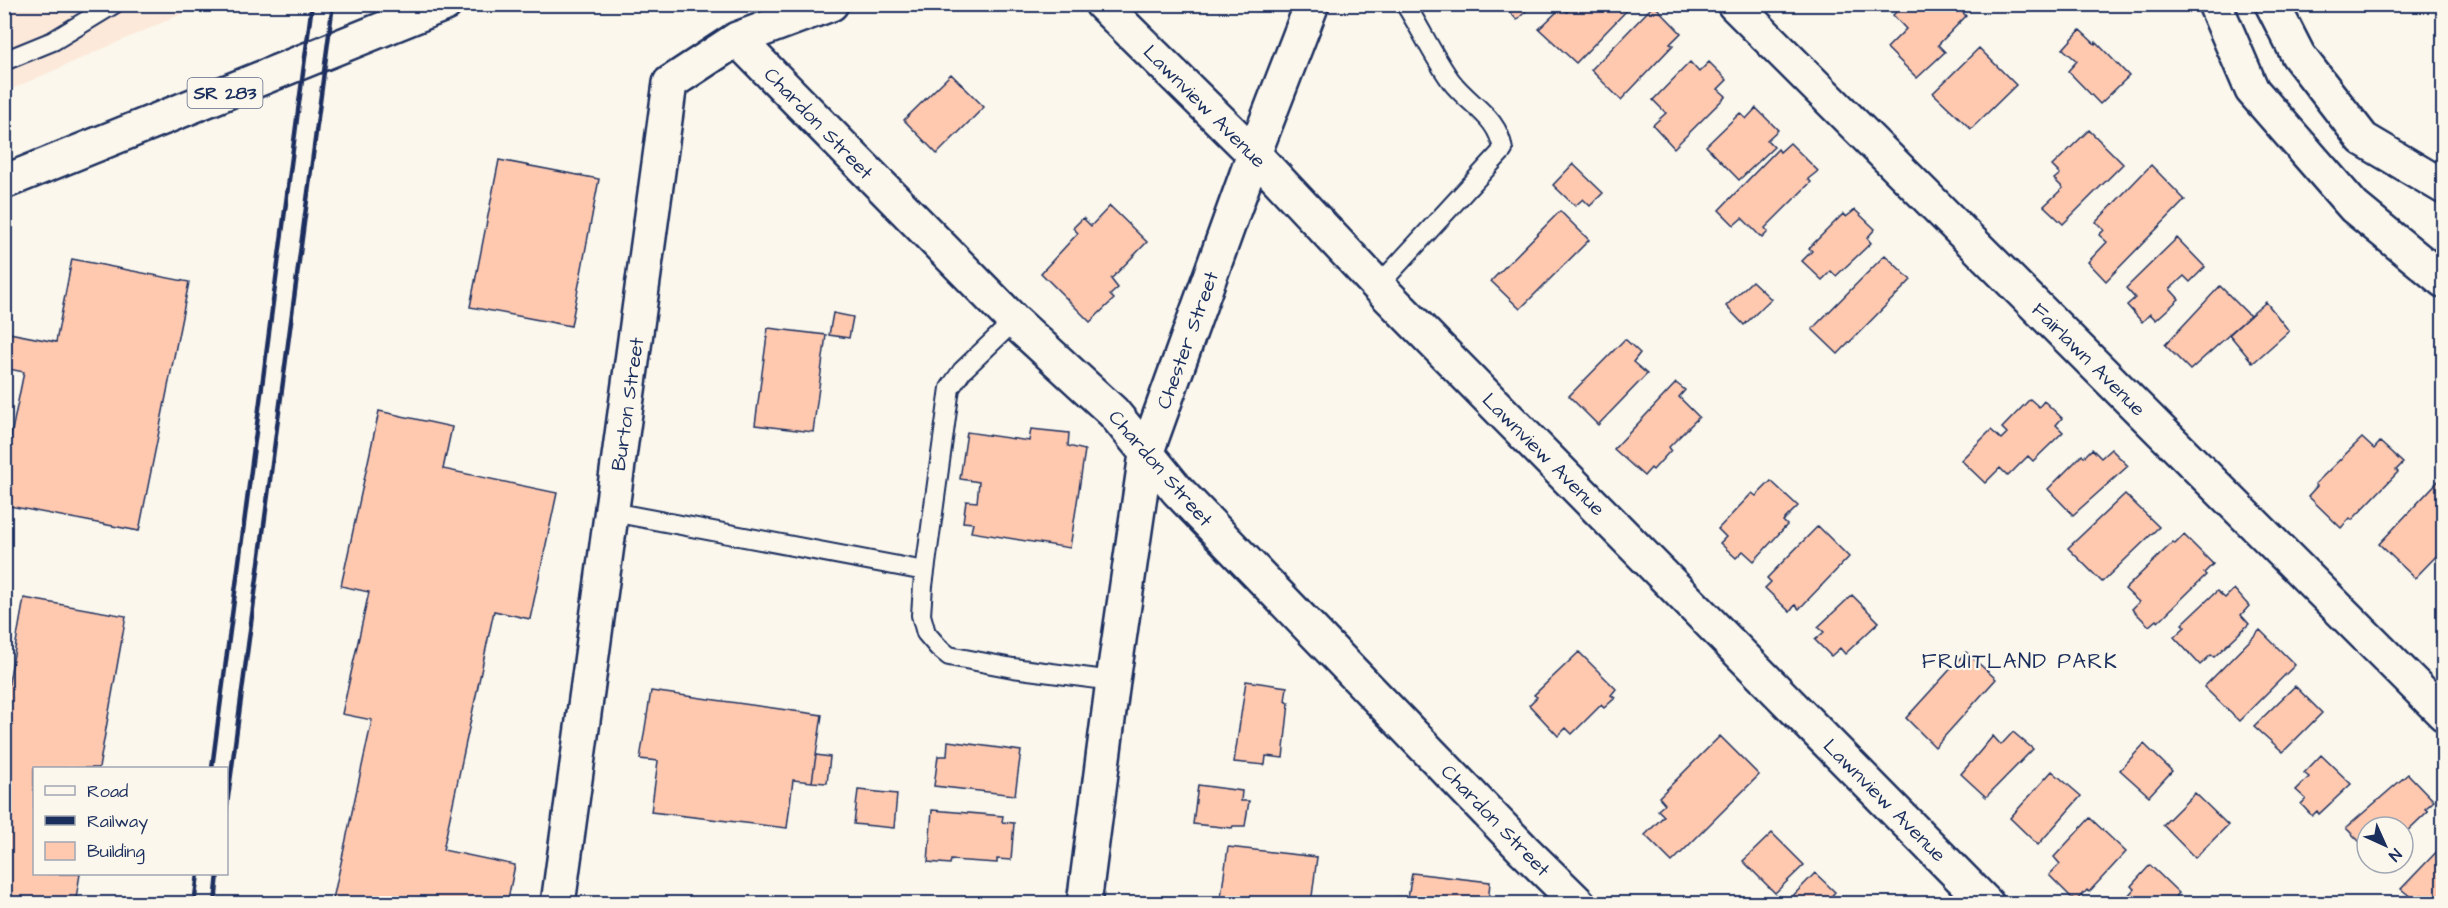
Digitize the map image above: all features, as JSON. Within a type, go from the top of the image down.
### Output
[{"type":"main road","name":"SR 283","points":[[4,182],[445,4]]},
{"type":"main road","name":"Burton Street","points":[[558,903],[670,83],[737,39],[831,4]]},
{"type":"main road","name":"Lawnview Avenue","points":[[1102,4],[1254,154],[1378,286],[1987,903]]},
{"type":"main road","name":"Chester Street","points":[[1084,903],[1146,454],[1254,154],[1312,4]]},
{"type":"main road","name":"Fairlawn Avenue","points":[[1734,4],[2444,714]]},
{"type":"main road","points":[[2215,4],[2252,90],[2354,207],[2444,281]]},
{"type":"main road","points":[[2272,4],[2298,55],[2363,139],[2444,187]]},
{"type":"main road","name":"Chardon Street","points":[[737,39],[1014,321],[1113,412],[1146,454],[1210,525],[1524,850],[1579,903]]},
{"type":"lane","points":[[4,61],[53,41],[114,4]]},
{"type":"lane","points":[[1378,286],[1503,150],[1496,126],[1453,83],[1431,51],[1405,4]]},
{"type":"lane","points":[[1014,321],[962,371],[950,388],[921,615],[926,633],[949,656],[1013,668],[1113,681]]},
{"type":"lane","points":[[612,512],[925,571]]},
{"type":"shaded area","points":[[5,5],[202,5],[5,92]]},
{"type":"building","points":[[1502,4],[1533,4],[1517,20]]},
{"type":"building","points":[[1573,4],[1632,4],[1576,63],[1539,29],[1562,7],[1567,12]]},
{"type":"building","points":[[1904,4],[1955,4],[1966,16],[1938,45],[1945,52],[1917,78],[1887,48],[1906,29],[1893,15]]},
{"type":"building","points":[[1654,5],[1681,33],[1670,44],[1673,45],[1621,100],[1591,70]]},
{"type":"building","points":[[2080,30],[2095,44],[2096,42],[2129,76],[2100,104],[2068,71],[2077,61],[2063,49]]},
{"type":"building","points":[[1979,48],[2016,85],[1971,129],[1933,93]]},
{"type":"building","points":[[1690,62],[1699,72],[1709,62],[1727,80],[1718,89],[1726,96],[1674,148],[1653,125],[1666,113],[1653,100]]},
{"type":"building","points":[[951,74],[984,107],[937,154],[904,120]]},
{"type":"building","points":[[1756,108],[1778,130],[1767,140],[1774,147],[1739,180],[1706,146],[1740,113],[1746,119]]},
{"type":"building","points":[[2089,130],[2123,164],[2063,224],[2044,206],[2063,188],[2054,179],[2060,174],[2052,166]]},
{"type":"building","points":[[1790,143],[1818,171],[1808,179],[1811,182],[1765,228],[1768,232],[1762,238],[1742,218],[1734,225],[1719,210],[1778,149],[1780,152]]},
{"type":"building","points":[[499,160],[599,179],[571,326],[470,307]]},
{"type":"building","points":[[1573,164],[1603,193],[1590,206],[1583,199],[1575,206],[1553,185]]},
{"type":"building","points":[[2151,165],[2185,200],[2106,281],[2088,262],[2107,242],[2099,235],[2104,230],[2096,222]]},
{"type":"building","points":[[1110,206],[1147,242],[1111,279],[1118,288],[1110,295],[1114,299],[1090,322],[1041,273],[1078,233],[1073,228],[1083,218],[1091,226]]},
{"type":"building","points":[[1855,210],[1875,229],[1867,238],[1871,243],[1836,276],[1831,271],[1822,280],[1802,261],[1812,251],[1809,248],[1843,214],[1846,217]]},
{"type":"building","points":[[1560,211],[1589,240],[1520,309],[1491,281]]},
{"type":"building","points":[[2177,238],[2205,267],[2190,282],[2184,276],[2170,289],[2179,299],[2156,320],[2150,314],[2142,322],[2127,305],[2135,298],[2126,288]]},
{"type":"building","points":[[1885,255],[1911,280],[1838,354],[1812,329]]},
{"type":"building","points":[[72,259],[189,282],[139,531],[4,505],[4,470],[24,372],[4,368],[4,332],[56,342]]},
{"type":"building","points":[[1752,281],[1771,299],[1744,325],[1726,306]]},
{"type":"building","points":[[2220,286],[2250,316],[2190,370],[2165,345]]},
{"type":"building","points":[[2266,302],[2289,331],[2253,363],[2229,334]]},
{"type":"building","points":[[833,313],[853,317],[849,338],[829,335]]},
{"type":"building","points":[[768,328],[826,335],[813,432],[755,425]]},
{"type":"building","points":[[1625,339],[1640,353],[1633,362],[1647,374],[1598,425],[1569,396]]},
{"type":"building","points":[[1676,383],[1685,390],[1679,397],[1699,417],[1669,447],[1671,450],[1653,470],[1651,468],[1644,476],[1614,449]]},
{"type":"building","points":[[2030,399],[2039,407],[2044,401],[2062,418],[2056,425],[2063,432],[2033,461],[2028,456],[2008,476],[2000,468],[1985,483],[1961,460],[1991,430],[2001,439],[2007,433],[2002,428]]},
{"type":"building","points":[[379,411],[452,427],[443,469],[557,493],[530,619],[494,611],[443,850],[515,865],[507,904],[332,904],[372,720],[342,714],[369,592],[341,586]]},
{"type":"building","points":[[1031,429],[1069,433],[1068,446],[1085,450],[1070,548],[971,532],[973,523],[963,522],[966,501],[977,502],[979,482],[960,479],[967,432],[1029,441]]},
{"type":"building","points":[[2362,438],[2374,449],[2380,442],[2403,463],[2396,470],[2398,472],[2352,520],[2350,518],[2341,528],[2308,496],[2317,486],[2315,484]]},
{"type":"building","points":[[2092,449],[2101,458],[2111,449],[2128,466],[2073,515],[2048,489],[2082,455],[2084,457]]},
{"type":"building","points":[[2444,475],[2444,548],[2415,578],[2379,544]]},
{"type":"building","points":[[1771,481],[1798,506],[1783,521],[1787,525],[1754,561],[1743,551],[1736,558],[1720,543],[1726,537],[1718,529],[1752,493],[1756,496]]},
{"type":"building","points":[[2125,494],[2159,527],[2102,582],[2068,548]]},
{"type":"building","points":[[1818,526],[1849,557],[1799,609],[1795,605],[1790,612],[1765,588],[1771,582],[1767,578]]},
{"type":"building","points":[[2184,535],[2213,564],[2204,573],[2206,575],[2158,622],[2156,620],[2149,626],[2132,609],[2139,602],[2125,589],[2173,542],[2175,544]]},
{"type":"building","points":[[2234,589],[2249,606],[2241,615],[2249,624],[2214,657],[2211,655],[2200,665],[2174,637],[2185,627],[2182,624],[2217,591],[2225,598]]},
{"type":"building","points":[[1852,595],[1879,622],[1845,654],[1840,648],[1831,656],[1815,640],[1824,632],[1818,627]]},
{"type":"building","points":[[24,598],[126,616],[99,767],[33,767],[33,875],[80,875],[75,904],[4,904],[4,710]]},
{"type":"building","points":[[2260,630],[2295,665],[2239,721],[2204,687]]},
{"type":"building","points":[[1579,652],[1616,689],[1611,695],[1615,698],[1604,708],[1601,705],[1572,734],[1566,728],[1558,736],[1529,705],[1537,697],[1534,695]]},
{"type":"building","points":[[1966,652],[1996,679],[1935,747],[1906,718]]},
{"type":"building","points":[[1246,681],[1287,687],[1285,701],[1289,703],[1283,758],[1266,756],[1265,765],[1234,762]]},
{"type":"building","points":[[2295,686],[2322,713],[2283,752],[2254,726]]},
{"type":"building","points":[[651,691],[822,715],[812,782],[793,780],[787,828],[651,812],[658,761],[640,759]]},
{"type":"building","points":[[2013,732],[2033,749],[1986,797],[1961,774],[1993,736],[2001,745]]},
{"type":"building","points":[[1720,736],[1759,775],[1672,862],[1645,835],[1664,816],[1658,810],[1665,804],[1659,797]]},
{"type":"building","points":[[948,741],[1021,751],[1015,795],[934,786],[938,756],[947,756]]},
{"type":"building","points":[[2144,744],[2172,771],[2149,796],[2120,770]]},
{"type":"building","points":[[816,755],[830,757],[827,783],[812,782]]},
{"type":"building","points":[[2321,755],[2351,784],[2319,814],[2317,811],[2312,816],[2301,804],[2306,799],[2296,790],[2309,777],[2304,773]]},
{"type":"building","points":[[2052,771],[2081,796],[2038,845],[2010,818]]},
{"type":"building","points":[[2408,774],[2434,801],[2425,809],[2428,811],[2415,823],[2415,815],[2361,815]]},
{"type":"building","points":[[1198,785],[1242,791],[1241,801],[1249,801],[1245,826],[1233,826],[1232,828],[1193,824]]},
{"type":"building","points":[[858,790],[897,794],[894,828],[854,824]]},
{"type":"building","points":[[2195,793],[2228,825],[2195,858],[2163,825]]},
{"type":"building","points":[[932,810],[1003,816],[1002,822],[1014,823],[1011,860],[997,859],[997,863],[951,860],[950,864],[928,862]]},
{"type":"building","points":[[2090,818],[2126,852],[2089,892],[2087,890],[2076,902],[2049,875],[2060,864],[2054,857]]},
{"type":"building","points":[[2355,820],[2355,837],[2346,828]]},
{"type":"building","points":[[1772,833],[1804,865],[1775,893],[1743,861]]},
{"type":"building","points":[[2443,845],[2444,904],[2430,904],[2422,895],[2416,901],[2401,889]]},
{"type":"building","points":[[1228,847],[1317,857],[1311,904],[1220,904]]},
{"type":"building","points":[[2150,865],[2179,893],[2170,904],[2121,904],[2134,889],[2131,886]]},
{"type":"building","points":[[1412,873],[1490,882],[1488,904],[1395,904],[1396,897],[1408,898]]},
{"type":"building","points":[[1815,873],[1835,892],[1828,900],[1832,904],[1785,904]]},
{"type":"railway","points":[[212,767],[312,4]]},
{"type":"railway","points":[[228,797],[333,4]]},
{"type":"railway","points":[[194,904],[198,875]]},
{"type":"railway","points":[[215,904],[218,875]]},
{"type":"district","name":"FRUITLAND PARK","points":[[2020,661]]}]
